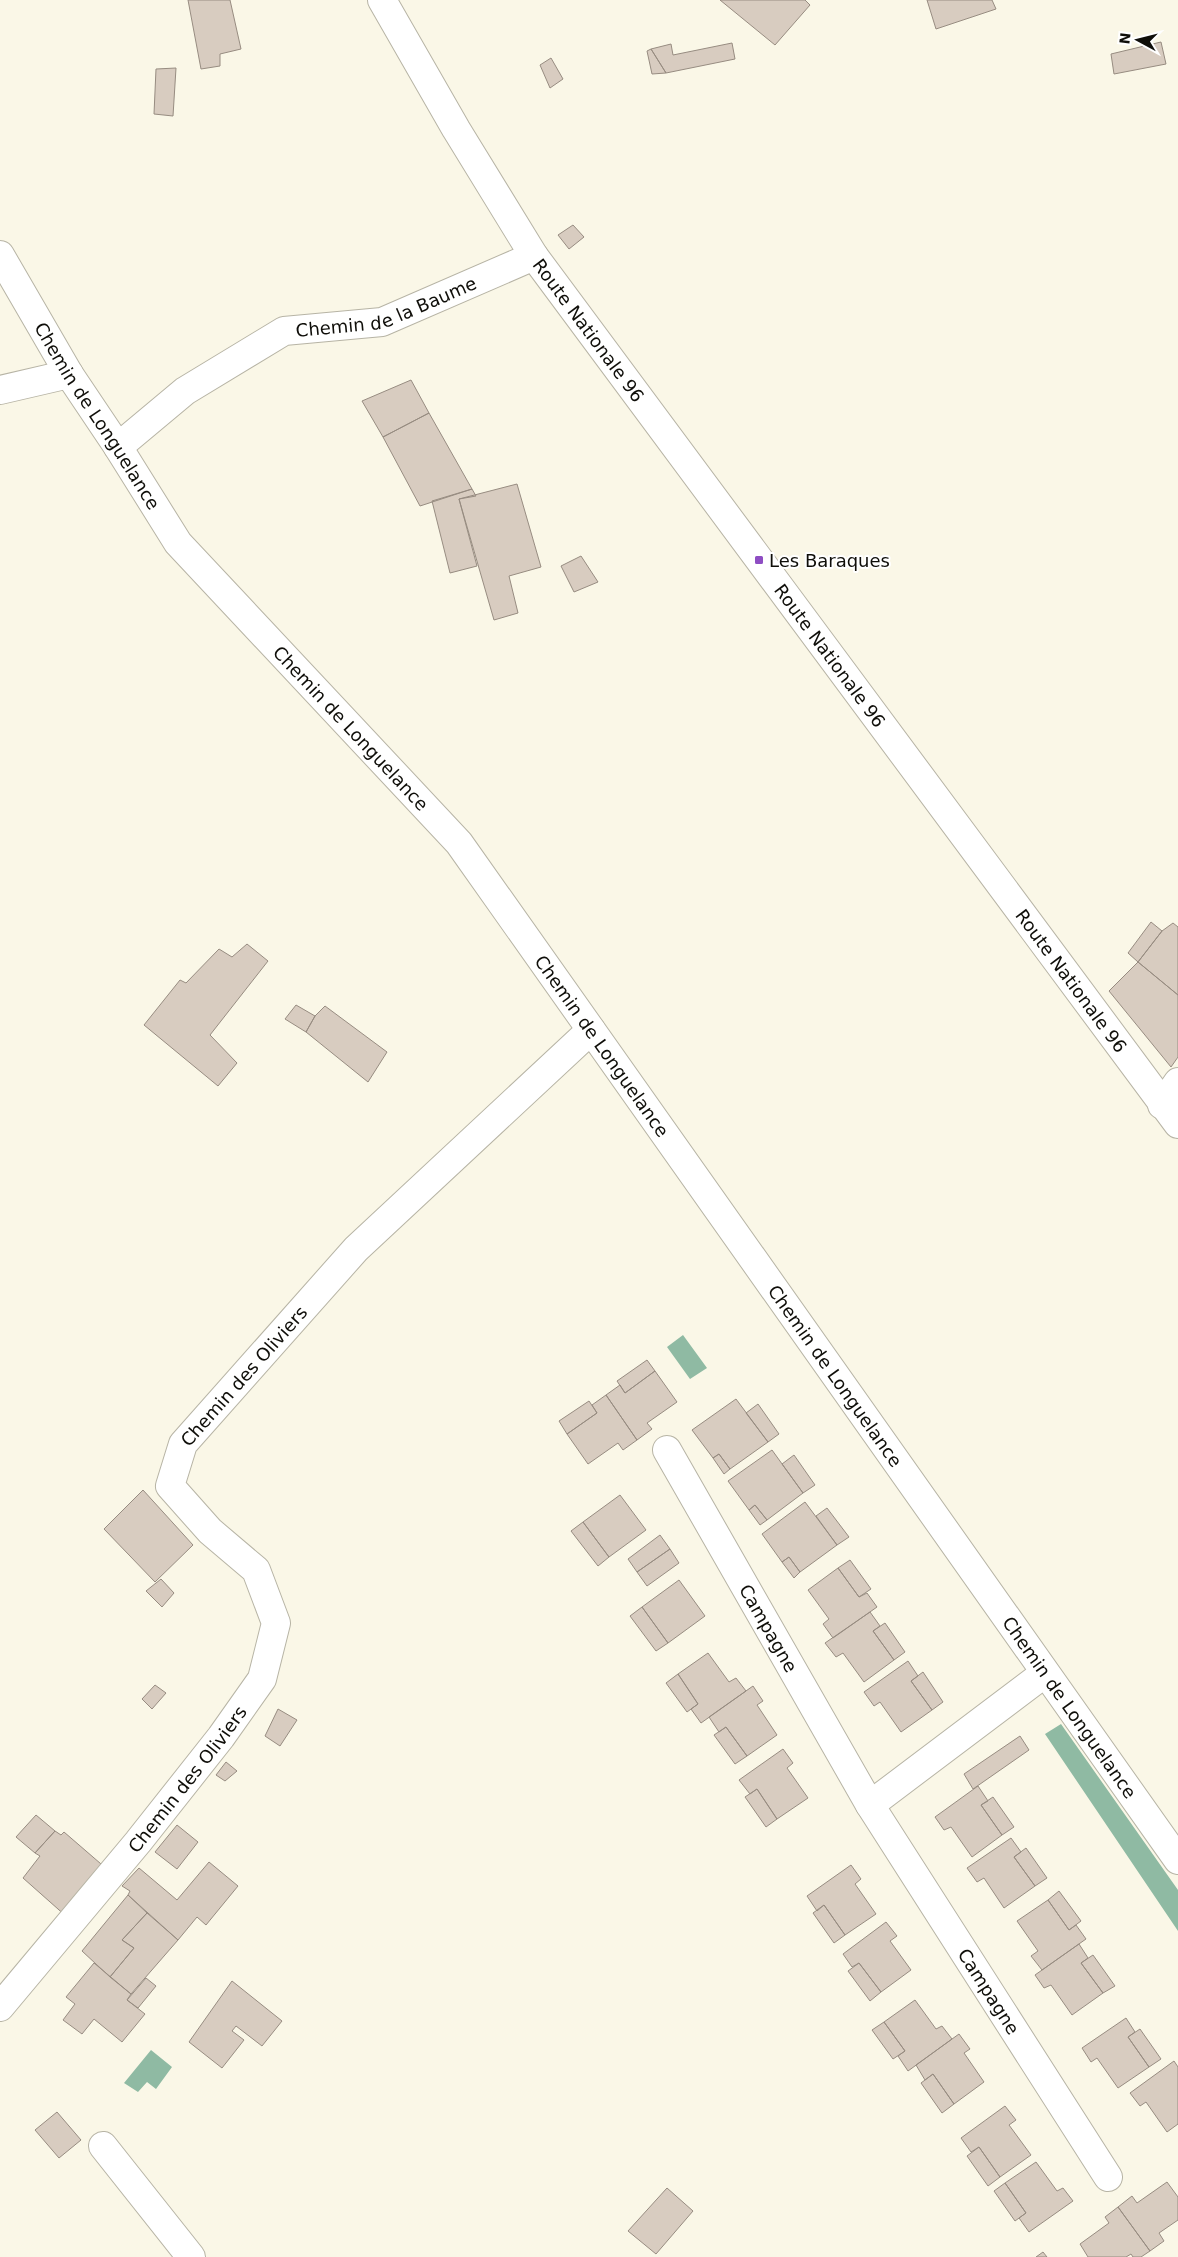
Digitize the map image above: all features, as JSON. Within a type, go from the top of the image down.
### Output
[{"type":"street","name":"Route Nationale 96","points":[[382,0],[456,129],[534,256],[1170,1115]]},
{"type":"street","name":"Chemin de Longuelance","points":[[0,255],[69,374],[118,447],[178,543],[459,843],[1178,1860]]},
{"type":"street","name":"Chemin de la Baume","points":[[118,447],[185,390],[284,331],[382,322],[534,256]]},
{"type":"street","points":[[0,390],[69,374]]},
{"type":"street","name":"Chemin des Oliviers","points":[[0,2007],[138,1842],[221,1737],[262,1678],[276,1623],[256,1570],[210,1531],[170,1486],[183,1444],[356,1249],[591,1030]]},
{"type":"street","points":[[1170,1115],[1178,1082]]},
{"type":"street","name":"Campagne","points":[[667,1450],[870,1805],[1108,2177]]},
{"type":"street","points":[[870,1805],[1045,1673]]},
{"type":"street","points":[[102,2146],[191,2257]]},
{"type":"shaded area","points":[[683,1335],[707,1368],[690,1379],[667,1347]]},
{"type":"shaded area","points":[[1061,1724],[1178,1890],[1178,1931],[1045,1734]]},
{"type":"shaded area","points":[[151,2050],[172,2067],[156,2089],[147,2082],[138,2092],[124,2083]]},
{"type":"building","points":[[188,0],[230,0],[241,49],[220,54],[220,66],[201,69]]},
{"type":"building","points":[[720,0],[805,0],[810,5],[775,45]]},
{"type":"building","points":[[927,0],[992,0],[996,9],[936,29]]},
{"type":"building","points":[[1161,42],[1166,64],[1114,74],[1111,54]]},
{"type":"building","points":[[732,43],[735,59],[666,73],[651,49],[671,44],[673,55]]},
{"type":"building","points":[[651,49],[666,73],[652,74],[647,51]]},
{"type":"building","points":[[551,58],[563,79],[550,88],[540,65]]},
{"type":"building","points":[[176,68],[173,116],[154,114],[156,69]]},
{"type":"building","points":[[573,225],[584,237],[569,249],[558,235]]},
{"type":"building","points":[[411,380],[429,413],[383,437],[362,401]]},
{"type":"building","points":[[429,413],[472,489],[420,506],[383,437]]},
{"type":"building","points":[[517,484],[541,567],[509,576],[518,613],[494,620],[459,499]]},
{"type":"building","points":[[472,489],[476,496],[459,499],[477,566],[450,573],[432,501]]},
{"type":"building","points":[[581,556],[598,582],[574,592],[561,566]]},
{"type":"building","points":[[1151,922],[1162,931],[1138,962],[1128,953]]},
{"type":"building","points":[[1173,923],[1178,927],[1178,995],[1138,962],[1162,931]]},
{"type":"building","points":[[247,944],[268,961],[210,1035],[237,1063],[218,1086],[144,1025],[180,980],[186,983],[219,949],[232,957]]},
{"type":"building","points":[[1138,962],[1178,995],[1178,1057],[1171,1067],[1109,991]]},
{"type":"building","points":[[296,1005],[315,1016],[306,1032],[285,1019]]},
{"type":"building","points":[[325,1006],[387,1052],[368,1082],[306,1032],[315,1016]]},
{"type":"building","points":[[647,1360],[655,1371],[625,1393],[617,1381]]},
{"type":"building","points":[[655,1371],[677,1402],[647,1423],[652,1429],[637,1440],[606,1395],[620,1385],[625,1393]]},
{"type":"building","points":[[606,1395],[637,1440],[623,1450],[618,1443],[588,1464],[567,1434],[597,1413],[592,1405]]},
{"type":"building","points":[[736,1399],[768,1442],[730,1469],[719,1454],[713,1458],[692,1430]]},
{"type":"building","points":[[589,1401],[597,1413],[567,1434],[559,1421]]},
{"type":"building","points":[[758,1404],[779,1434],[768,1442],[746,1413]]},
{"type":"building","points":[[772,1450],[803,1493],[767,1520],[755,1505],[749,1510],[728,1481]]},
{"type":"building","points":[[719,1454],[730,1469],[724,1474],[713,1458]]},
{"type":"building","points":[[794,1455],[815,1485],[803,1493],[782,1464]]},
{"type":"building","points":[[143,1490],[193,1545],[155,1582],[104,1529]]},
{"type":"building","points":[[620,1495],[646,1530],[609,1557],[583,1522]]},
{"type":"building","points":[[805,1502],[837,1545],[800,1572],[789,1557],[782,1562],[762,1534]]},
{"type":"building","points":[[755,1505],[767,1520],[760,1525],[749,1510]]},
{"type":"building","points":[[827,1508],[849,1537],[837,1545],[816,1516]]},
{"type":"building","points":[[583,1522],[609,1557],[598,1566],[571,1531]]},
{"type":"building","points":[[660,1535],[670,1549],[637,1572],[628,1559]]},
{"type":"building","points":[[670,1549],[679,1563],[647,1586],[637,1572]]},
{"type":"building","points":[[789,1557],[800,1572],[794,1578],[782,1562]]},
{"type":"building","points":[[850,1560],[871,1589],[859,1597],[838,1568]]},
{"type":"building","points":[[838,1568],[859,1597],[867,1593],[877,1607],[833,1638],[823,1624],[829,1619],[808,1590]]},
{"type":"building","points":[[161,1579],[174,1593],[162,1607],[146,1591]]},
{"type":"building","points":[[679,1580],[705,1616],[668,1643],[642,1607]]},
{"type":"building","points":[[642,1607],[668,1643],[656,1651],[630,1616]]},
{"type":"building","points":[[870,1612],[880,1626],[873,1631],[894,1660],[864,1682],[843,1653],[836,1657],[825,1643]]},
{"type":"building","points":[[885,1623],[905,1652],[894,1660],[873,1631]]},
{"type":"building","points":[[708,1653],[729,1682],[736,1678],[746,1691],[701,1723],[691,1709],[698,1704],[678,1674]]},
{"type":"building","points":[[908,1661],[918,1676],[911,1681],[932,1710],[901,1732],[880,1702],[874,1706],[864,1692]]},
{"type":"building","points":[[923,1672],[943,1702],[932,1710],[911,1681]]},
{"type":"building","points":[[678,1674],[698,1704],[687,1712],[666,1683]]},
{"type":"building","points":[[155,1685],[166,1693],[152,1709],[142,1699]]},
{"type":"building","points":[[753,1686],[763,1701],[757,1705],[777,1735],[747,1756],[726,1727],[719,1732],[709,1717]]},
{"type":"building","points":[[278,1709],[297,1720],[280,1746],[265,1736]]},
{"type":"building","points":[[726,1727],[747,1756],[735,1764],[714,1735]]},
{"type":"building","points":[[1020,1736],[1029,1750],[973,1789],[964,1774]]},
{"type":"building","points":[[783,1749],[793,1763],[787,1768],[808,1798],[777,1819],[757,1789],[750,1794],[739,1780]]},
{"type":"building","points":[[226,1762],[237,1771],[225,1781],[216,1775]]},
{"type":"building","points":[[978,1786],[988,1801],[981,1805],[1002,1835],[972,1857],[951,1827],[944,1830],[935,1817]]},
{"type":"building","points":[[757,1789],[777,1819],[766,1827],[745,1797]]},
{"type":"building","points":[[993,1797],[1014,1827],[1002,1835],[981,1805]]},
{"type":"building","points":[[36,1815],[55,1831],[35,1853],[16,1837]]},
{"type":"building","points":[[177,1825],[198,1842],[177,1869],[155,1852]]},
{"type":"building","points":[[55,1831],[61,1835],[64,1832],[108,1870],[67,1917],[23,1878],[40,1856],[35,1853]]},
{"type":"building","points":[[1011,1838],[1021,1852],[1014,1857],[1035,1886],[1004,1908],[984,1878],[977,1882],[967,1868]]},
{"type":"building","points":[[1026,1848],[1047,1878],[1035,1886],[1014,1857]]},
{"type":"building","points":[[209,1862],[238,1886],[206,1925],[197,1917],[178,1940],[128,1895],[130,1891],[122,1886],[139,1868],[177,1900]]},
{"type":"building","points":[[851,1865],[861,1879],[855,1884],[876,1914],[845,1935],[824,1905],[817,1911],[807,1896]]},
{"type":"building","points":[[1059,1891],[1081,1921],[1069,1930],[1048,1900]]},
{"type":"building","points":[[128,1895],[147,1913],[122,1940],[134,1948],[110,1977],[82,1951]]},
{"type":"building","points":[[1048,1900],[1069,1930],[1076,1925],[1086,1939],[1042,1970],[1031,1956],[1038,1951],[1017,1921]]},
{"type":"building","points":[[824,1905],[845,1935],[834,1943],[813,1913]]},
{"type":"building","points":[[147,1913],[178,1940],[131,1994],[110,1977],[134,1948],[122,1940]]},
{"type":"building","points":[[886,1922],[897,1936],[890,1941],[911,1970],[881,1992],[859,1963],[852,1967],[843,1954]]},
{"type":"building","points":[[1079,1944],[1088,1958],[1081,1963],[1103,1993],[1072,2015],[1051,1985],[1044,1988],[1035,1975]]},
{"type":"building","points":[[1093,1955],[1115,1986],[1103,1993],[1081,1963]]},
{"type":"building","points":[[94,1963],[131,1994],[127,2000],[145,2014],[122,2042],[94,2019],[82,2034],[63,2020],[75,2004],[66,1997]]},
{"type":"building","points":[[859,1963],[881,1992],[870,2001],[848,1971]]},
{"type":"building","points":[[146,1978],[156,1986],[138,2008],[127,2000]]},
{"type":"building","points":[[232,1981],[282,2021],[262,2046],[236,2026],[232,2031],[244,2040],[222,2068],[189,2042]]},
{"type":"building","points":[[915,2000],[936,2029],[942,2026],[952,2039],[908,2071],[898,2056],[905,2051],[884,2022]]},
{"type":"building","points":[[1126,2018],[1135,2032],[1128,2037],[1149,2067],[1118,2088],[1097,2058],[1091,2062],[1082,2048]]},
{"type":"building","points":[[884,2022],[905,2051],[893,2059],[872,2030]]},
{"type":"building","points":[[1140,2029],[1161,2059],[1149,2067],[1128,2037]]},
{"type":"building","points":[[959,2034],[970,2049],[964,2053],[984,2082],[954,2104],[933,2074],[925,2080],[916,2065]]},
{"type":"building","points":[[1174,2061],[1178,2067],[1178,2124],[1167,2132],[1146,2102],[1140,2106],[1130,2093]]},
{"type":"building","points":[[933,2074],[954,2104],[942,2113],[921,2083]]},
{"type":"building","points":[[1005,2106],[1016,2120],[1009,2125],[1031,2155],[1000,2177],[979,2147],[971,2152],[961,2138]]},
{"type":"building","points":[[57,2112],[81,2140],[59,2158],[35,2130]]},
{"type":"building","points":[[979,2147],[1000,2177],[988,2186],[967,2156]]},
{"type":"building","points":[[1036,2162],[1057,2191],[1063,2188],[1073,2201],[1029,2232],[1019,2218],[1026,2213],[1005,2183]]},
{"type":"building","points":[[1167,2182],[1178,2197],[1178,2220],[1159,2233],[1164,2241],[1150,2251],[1118,2207],[1132,2196],[1137,2203]]},
{"type":"building","points":[[1005,2183],[1026,2213],[1015,2221],[994,2191]]},
{"type":"building","points":[[667,2188],[693,2211],[656,2254],[628,2231]]},
{"type":"building","points":[[1118,2207],[1150,2251],[1141,2257],[1133,2257],[1131,2254],[1126,2257],[1088,2257],[1080,2244],[1109,2223],[1105,2217]]},
{"type":"building","points":[[1043,2252],[1047,2257],[1036,2257]]},
{"type":"place","name":"Les Baraques","points":[[759,560]]}]
